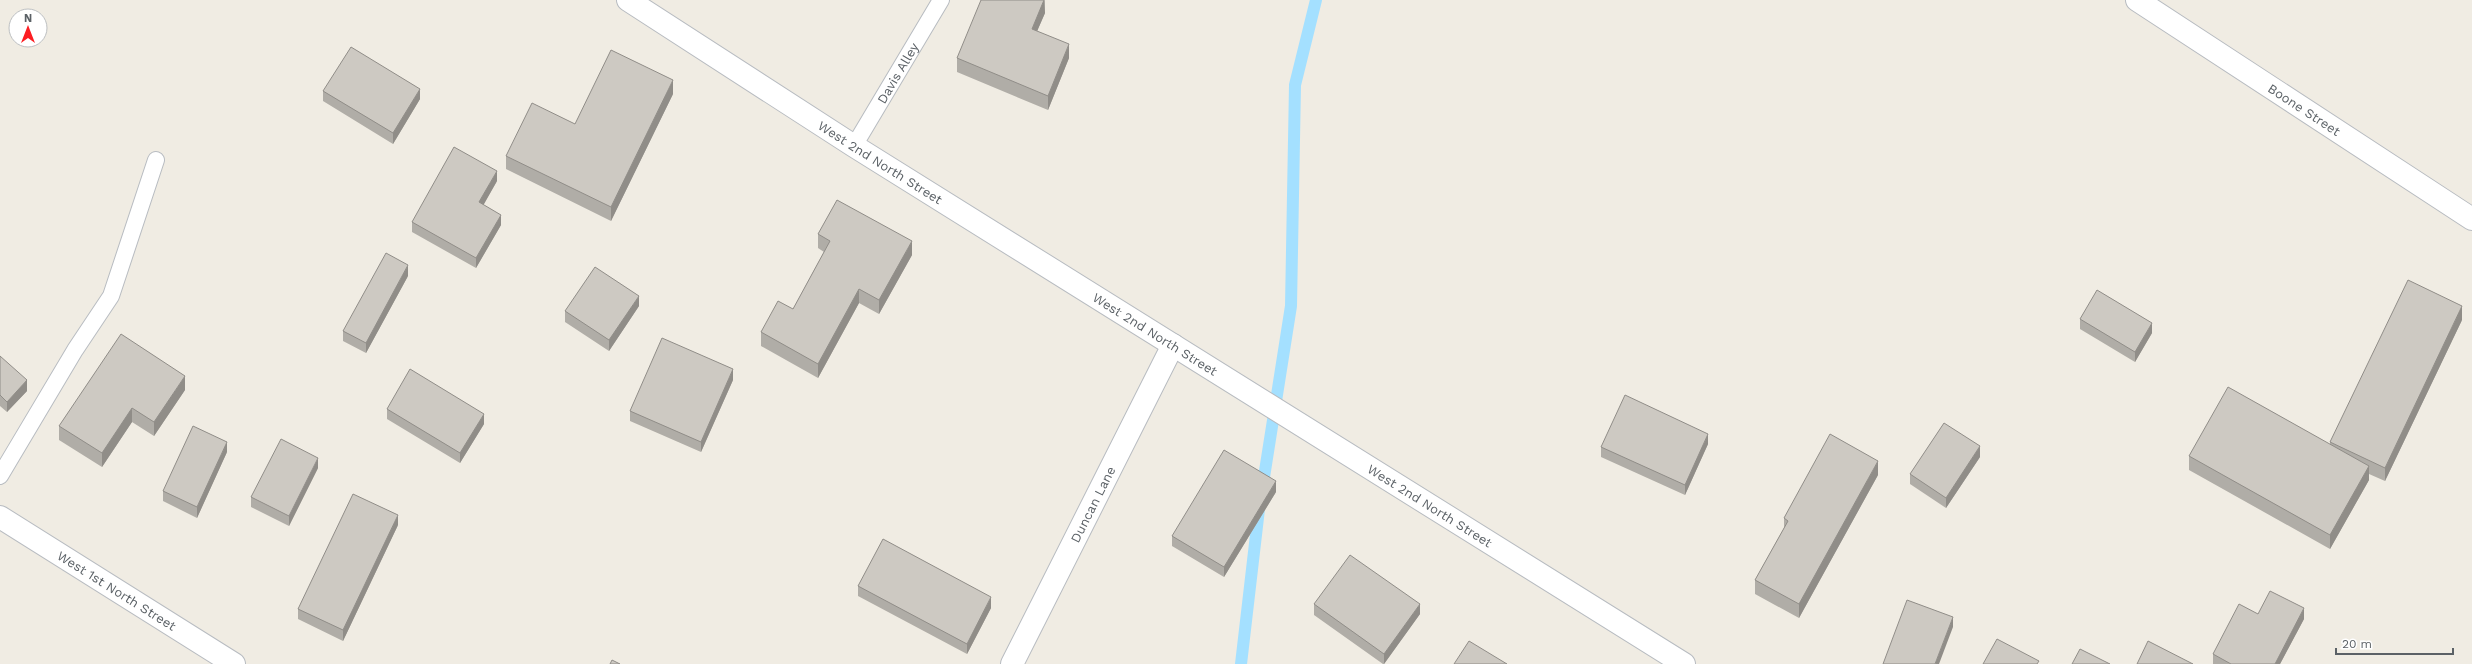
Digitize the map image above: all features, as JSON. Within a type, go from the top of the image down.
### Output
[{"type":"street","name":"West 2nd North Street","points":[[628,0],[854,146],[1684,664]]},
{"type":"street","name":"Boone Street","points":[[2137,0],[2472,219]]},
{"type":"street","name":"Duncan Lane","points":[[1012,664],[1173,345]]},
{"type":"street","name":"West 1st North Street","points":[[0,517],[234,664]]},
{"type":"lane","name":"Davis Alley","points":[[854,146],[941,0]]},
{"type":"lane","points":[[0,476],[75,350],[111,296],[156,160]]},
{"type":"building","points":[[981,0],[1044,0],[1032,29],[1069,44],[1048,96],[957,58]]},
{"type":"building","points":[[351,47],[420,89],[393,133],[323,91]]},
{"type":"building","points":[[611,50],[673,80],[611,207],[506,156],[532,103],[575,124]]},
{"type":"building","points":[[454,147],[497,171],[479,202],[501,215],[476,258],[412,222]]},
{"type":"building","points":[[837,200],[912,241],[879,300],[859,289],[818,364],[761,332],[778,301],[793,309],[830,241],[818,234]]},
{"type":"building","points":[[386,253],[408,265],[366,343],[343,331]]},
{"type":"building","points":[[595,267],[639,296],[609,340],[565,311]]},
{"type":"building","points":[[2408,280],[2462,306],[2385,468],[2330,442]]},
{"type":"building","points":[[2097,290],[2152,323],[2135,352],[2080,319]]},
{"type":"building","points":[[121,334],[185,376],[154,422],[132,408],[102,453],[59,426]]},
{"type":"building","points":[[662,338],[733,369],[701,442],[630,411]]},
{"type":"building","points":[[0,356],[27,380],[7,402],[0,395]]},
{"type":"building","points":[[410,369],[484,414],[460,453],[387,409]]},
{"type":"building","points":[[2228,387],[2369,466],[2330,535],[2189,456]]},
{"type":"building","points":[[1625,395],[1708,434],[1685,485],[1601,447]]},
{"type":"building","points":[[1944,423],[1980,446],[1946,498],[1910,474]]},
{"type":"building","points":[[193,426],[227,442],[197,507],[163,491]]},
{"type":"building","points":[[1830,434],[1878,461],[1799,604],[1755,580],[1788,521],[1784,518]]},
{"type":"building","points":[[281,439],[318,458],[289,516],[251,497]]},
{"type":"building","points":[[1224,450],[1276,481],[1224,567],[1172,536]]},
{"type":"building","points":[[353,494],[398,515],[343,630],[298,609]]},
{"type":"building","points":[[883,539],[991,597],[967,644],[858,586]]},
{"type":"building","points":[[1350,555],[1420,604],[1384,654],[1314,604]]},
{"type":"building","points":[[2270,591],[2304,608],[2275,664],[2231,664],[2213,654],[2239,604],[2258,614]]},
{"type":"building","points":[[1907,600],[1953,617],[1935,664],[1883,664]]},
{"type":"building","points":[[1997,639],[2039,661],[2037,664],[1983,664]]},
{"type":"building","points":[[1469,641],[1507,664],[1454,664]]},
{"type":"building","points":[[2148,641],[2193,664],[2137,664]]},
{"type":"building","points":[[2080,649],[2110,664],[2072,664]]},
{"type":"building","points":[[612,660],[620,664],[610,664]]},
{"type":"waterway","points":[[1241,664],[1259,509],[1291,306],[1295,85],[1316,0]]}]
